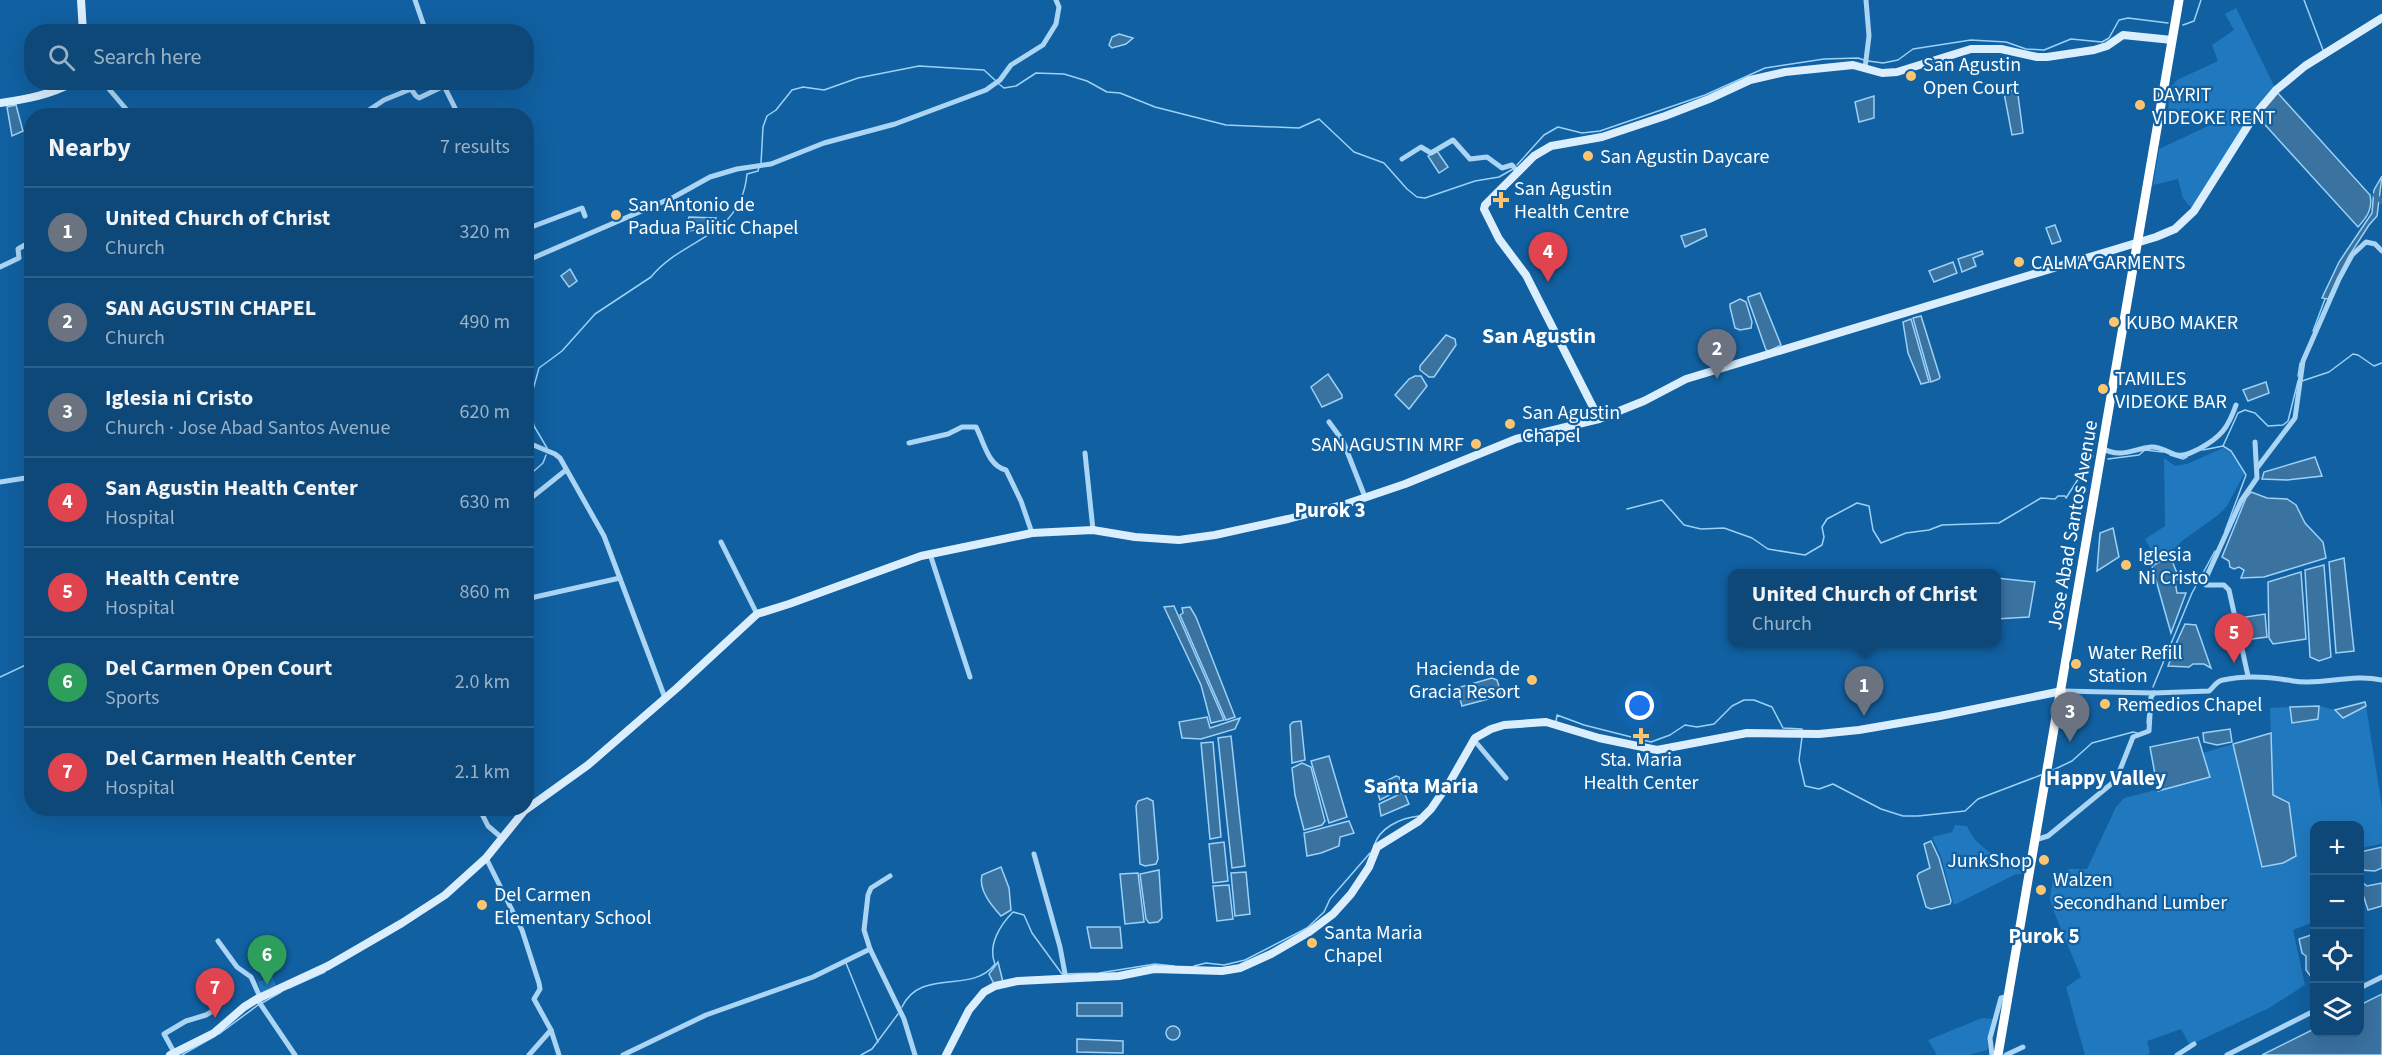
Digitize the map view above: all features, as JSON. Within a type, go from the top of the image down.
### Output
[{"type":"highway","name":"Jose Abad Santos Avenue","points":[[1999,1050],[2179,0]]},
{"type":"street","points":[[81,0],[82,24]]},
{"type":"street","points":[[415,0],[423,24]]},
{"type":"street","points":[[534,258],[674,197],[710,177],[737,169],[771,164],[824,143],[895,124],[995,85],[1011,65],[1043,45],[1051,33],[1059,7],[1056,0]]},
{"type":"street","points":[[1865,66],[1869,36],[1866,0]]},
{"type":"street","points":[[534,805],[588,765],[757,614],[886,567],[930,554],[1032,533],[1093,530],[1135,537],[1179,540],[1215,535],[1288,519],[1365,497],[1434,473],[1516,438],[1599,419],[1644,401],[1686,379],[2137,244],[2175,229],[2194,211],[2254,116],[2276,90],[2305,66],[2382,18]]},
{"type":"street","points":[[1599,419],[1526,275],[1499,239],[1484,208],[1514,168],[1551,146],[1602,137],[1708,99],[1750,80],[1797,70],[1853,65],[1865,66],[1882,73],[1897,72],[1971,49],[2001,49],[2047,57],[2094,50],[2107,46],[2123,35],[2172,40]]},
{"type":"street","points":[[0,103],[36,98],[60,90]]},
{"type":"street","points":[[110,90],[125,108]]},
{"type":"street","points":[[372,108],[384,100],[409,90]]},
{"type":"street","points":[[412,90],[419,98],[433,90]]},
{"type":"street","points":[[446,90],[455,108]]},
{"type":"street","points":[[1402,159],[1421,147],[1431,153],[1453,140],[1470,159],[1487,157],[1502,168],[1514,168]]},
{"type":"street","points":[[534,226],[582,208],[585,216]]},
{"type":"street","points":[[2257,468],[2295,418],[2303,361],[2352,255],[2366,242],[2375,244],[2382,251]]},
{"type":"street","points":[[0,267],[19,258],[18,249],[24,246]]},
{"type":"street","points":[[2102,448],[2119,454],[2157,447],[2181,456],[2188,454],[2217,440],[2230,421],[2236,405]]},
{"type":"street","points":[[1329,422],[1343,441],[1365,497]]},
{"type":"street","points":[[909,443],[948,434],[963,427],[976,427],[992,462],[1000,469],[1006,470],[1012,480],[1032,533]]},
{"type":"street","points":[[2248,676],[2229,590],[2224,585],[2206,585],[2206,578],[2241,501],[2257,478],[2255,442]]},
{"type":"street","points":[[534,446],[555,454],[604,536],[665,698]]},
{"type":"street","points":[[1085,453],[1093,530]]},
{"type":"street","points":[[534,496],[566,470]]},
{"type":"street","points":[[0,482],[24,478]]},
{"type":"street","points":[[721,542],[757,614]]},
{"type":"street","points":[[930,554],[970,677]]},
{"type":"street","points":[[534,597],[620,578]]},
{"type":"street","points":[[946,1055],[960,1025],[984,992],[995,986],[1010,982],[1119,976],[1154,969],[1222,971],[1240,968],[1271,954],[1309,932],[1333,914],[1351,894],[1369,867],[1377,847],[1419,821],[1431,809],[1474,740],[1484,731],[1504,725],[1546,722],[1599,738],[1657,750],[1747,733],[1819,734],[1924,719],[2062,690],[2154,693],[2209,691],[2219,681],[2248,676],[2291,681],[2328,680],[2356,676],[2382,680]]},
{"type":"street","points":[[2035,840],[2048,836],[2116,780],[2133,737],[2148,732],[2150,728],[2151,697],[2154,693]]},
{"type":"street","points":[[1474,740],[1506,778]]},
{"type":"street","points":[[483,816],[488,826],[502,838]]},
{"type":"street","points":[[216,1009],[206,1015],[186,1021],[164,1034],[173,1054],[214,1032],[244,1007],[259,998],[328,966],[445,895],[486,858],[521,816]]},
{"type":"street","points":[[1034,854],[1066,979]]},
{"type":"street","points":[[486,858],[522,930],[539,983],[540,989],[534,999],[550,1030],[559,1055]]},
{"type":"street","points":[[890,876],[871,888],[868,895],[864,930],[870,950],[903,1019],[915,1055]]},
{"type":"street","points":[[218,941],[237,968],[251,976],[259,998],[295,1055]]},
{"type":"street","points":[[622,1055],[706,1015],[813,977],[870,950]]},
{"type":"street","points":[[2364,986],[2382,977]]},
{"type":"street","points":[[2009,996],[2001,998],[1990,1038],[1999,1050],[2023,1047]]},
{"type":"street","points":[[2227,1055],[2310,1013]]},
{"type":"street","points":[[531,1054],[550,1030]]},
{"type":"street","points":[[2177,1055],[2194,1044]]},
{"type":"shaded area","points":[[2236,8],[2275,88],[2193,210],[2183,198],[2178,179],[2153,185],[2159,149],[2223,119],[2219,108],[2167,121],[2170,88],[2177,80],[2218,61],[2212,45],[2234,30],[2225,14]]},
{"type":"shaded area","points":[[1119,34],[1133,38],[1126,44],[1112,48],[1109,45],[1112,37]]},
{"type":"shaded area","points":[[2015,90],[2018,95],[2023,133],[2012,135],[2004,93]]},
{"type":"shaded area","points":[[2276,91],[2370,195],[2371,204],[2368,212],[2358,227],[2257,116]]},
{"type":"shaded area","points":[[1874,96],[1874,118],[1859,122],[1855,102]]},
{"type":"shaded area","points":[[16,105],[23,131],[12,136],[7,107]]},
{"type":"shaded area","points":[[1437,151],[1448,167],[1439,173],[1428,156]]},
{"type":"shaded area","points":[[2382,176],[2377,216],[2349,256],[2328,299],[2322,298],[2339,262],[2372,213],[2374,190]]},
{"type":"shaded area","points":[[689,217],[716,218],[711,227],[689,231],[685,230]]},
{"type":"shaded area","points":[[2055,225],[2061,241],[2052,244],[2046,228]]},
{"type":"shaded area","points":[[1705,229],[1707,236],[1685,247],[1681,236]]},
{"type":"shaded area","points":[[1982,251],[1983,254],[1973,258],[1976,266],[1962,272],[1958,259]]},
{"type":"shaded area","points":[[1953,262],[1957,273],[1934,282],[1929,271]]},
{"type":"shaded area","points":[[570,269],[577,281],[569,287],[561,276]]},
{"type":"shaded area","points":[[1760,293],[1781,345],[1769,351],[1766,350],[1748,299]]},
{"type":"shaded area","points":[[1740,299],[1746,302],[1752,322],[1751,328],[1740,330],[1735,328],[1730,304]]},
{"type":"shaded area","points":[[1921,316],[1940,377],[1931,382],[1913,318]]},
{"type":"shaded area","points":[[1911,319],[1929,382],[1921,384],[1908,353],[1903,322]]},
{"type":"shaded area","points":[[1446,335],[1455,339],[1456,345],[1434,377],[1429,377],[1420,370],[1420,366]]},
{"type":"shaded area","points":[[1328,374],[1342,398],[1322,407],[1311,387]]},
{"type":"shaded area","points":[[1421,376],[1427,386],[1409,409],[1395,395],[1409,379]]},
{"type":"shaded area","points":[[2266,382],[2269,393],[2248,401],[2243,390]]},
{"type":"shaded area","points":[[2223,448],[2230,452],[2244,474],[2227,506],[2169,554],[2157,560],[2145,539],[2165,526],[2164,458],[2175,466],[2187,464]]},
{"type":"shaded area","points":[[2315,457],[2322,476],[2287,480],[2262,479],[2264,472]]},
{"type":"shaded area","points":[[2251,492],[2267,498],[2287,499],[2296,505],[2305,523],[2323,542],[2326,558],[2264,577],[2241,578],[2244,570],[2239,567],[2234,569],[2230,567],[2229,561],[2222,557],[2246,498]]},
{"type":"shaded area","points":[[2113,528],[2119,557],[2097,571],[2100,533]]},
{"type":"shaded area","points":[[2170,556],[2179,578],[2175,581],[2177,593],[2186,593],[2171,633],[2152,566]]},
{"type":"shaded area","points":[[2344,558],[2354,651],[2336,653],[2329,562]]},
{"type":"shaded area","points":[[2324,565],[2331,657],[2319,661],[2310,657],[2305,570]]},
{"type":"shaded area","points":[[2301,572],[2306,639],[2273,644],[2269,638],[2268,582]]},
{"type":"shaded area","points":[[2001,579],[2035,582],[2029,617],[2001,619]]},
{"type":"shaded area","points":[[1174,606],[1224,720],[1211,723],[1201,685],[1164,607]]},
{"type":"shaded area","points":[[1190,607],[1235,717],[1226,720],[1180,615],[1183,613],[1182,608]]},
{"type":"shaded area","points":[[2265,614],[2267,637],[2244,640],[2239,618]]},
{"type":"shaded area","points":[[2185,624],[2196,625],[2211,668],[2204,664],[2193,664],[2189,667],[2168,666],[2172,656],[2176,656],[2177,650],[2174,648]]},
{"type":"shaded area","points":[[1492,678],[1497,680],[1501,693],[1499,696],[1462,706],[1457,688]]},
{"type":"shaded area","points":[[2365,702],[2366,706],[2343,718],[2335,710]]},
{"type":"shaded area","points":[[2319,706],[2335,710],[2343,718],[2366,706],[2382,807],[2382,844],[2364,847],[2364,821],[2310,821],[2310,924],[2293,930],[2305,985],[2269,1008],[2190,1045],[2181,1029],[2147,1041],[2150,1053],[2146,1055],[2085,1055],[2066,987],[2081,977],[2052,907],[2050,898],[2053,878],[2065,878],[2068,869],[2087,869],[2116,807],[2124,798],[2210,776],[2203,753],[2233,744],[2262,867],[2283,863],[2273,795],[2270,708],[2290,707],[2292,723],[2318,719]]},
{"type":"shaded area","points":[[2319,706],[2318,719],[2292,723],[2290,707]]},
{"type":"shaded area","points":[[1207,717],[1210,728],[1240,718],[1235,729],[1201,739],[1182,738],[1179,722]]},
{"type":"shaded area","points":[[1301,721],[1305,760],[1292,763],[1290,725]]},
{"type":"shaded area","points":[[2230,729],[2232,742],[2217,745],[2204,742],[2203,733]]},
{"type":"shaded area","points":[[2271,733],[2273,795],[2289,803],[2296,856],[2283,863],[2262,867],[2233,744]]},
{"type":"shaded area","points":[[1231,736],[1245,866],[1232,868],[1218,738]]},
{"type":"shaded area","points":[[2198,737],[2210,777],[2158,791],[2150,747]]},
{"type":"shaded area","points":[[1213,742],[1221,837],[1210,839],[1201,743]]},
{"type":"shaded area","points":[[1329,756],[1347,817],[1329,823],[1311,761]]},
{"type":"shaded area","points":[[1302,763],[1311,767],[1325,821],[1322,825],[1304,830],[1295,795],[1292,768]]},
{"type":"shaded area","points":[[1396,776],[1399,777],[1403,788],[1380,800],[1376,788],[1378,785]]},
{"type":"shaded area","points":[[1404,792],[1409,804],[1381,816],[1379,804]]},
{"type":"shaded area","points":[[1147,798],[1153,801],[1158,859],[1156,864],[1145,866],[1140,864],[1136,806],[1138,801]]},
{"type":"shaded area","points":[[1349,821],[1354,833],[1340,837],[1339,846],[1307,856],[1304,833]]},
{"type":"shaded area","points":[[1955,825],[1967,826],[1976,841],[2021,871],[2022,874],[2016,874],[1954,905],[1941,856],[1932,837],[1952,832]]},
{"type":"shaded area","points":[[1931,841],[1939,858],[1951,901],[1950,904],[1931,909],[1926,907],[1917,876],[1930,868],[1924,844]]},
{"type":"shaded area","points":[[1224,842],[1228,881],[1213,883],[1209,844]]},
{"type":"shaded area","points":[[2382,847],[2382,868],[2375,871],[2364,870],[2364,851]]},
{"type":"shaded area","points":[[1001,867],[1009,888],[1011,910],[1001,916],[987,897],[981,881],[982,875]]},
{"type":"shaded area","points":[[1159,870],[1162,918],[1158,922],[1149,923],[1146,919],[1140,874]]},
{"type":"shaded area","points":[[1246,872],[1250,914],[1235,916],[1231,873]]},
{"type":"shaded area","points":[[1138,873],[1144,922],[1125,924],[1120,874]]},
{"type":"shaded area","points":[[2382,883],[2382,906],[2368,910],[2364,898],[2364,884],[2367,886]]},
{"type":"shaded area","points":[[1229,885],[1233,919],[1217,921],[1213,886]]},
{"type":"shaded area","points":[[1087,927],[1120,927],[1122,948],[1091,948]]},
{"type":"shaded area","points":[[2310,935],[2310,976],[2306,970],[2306,956],[2302,953],[2299,939]]},
{"type":"shaded area","points":[[998,962],[1003,982],[994,984],[989,974]]},
{"type":"shaded area","points":[[272,976],[277,988],[262,994],[258,982]]},
{"type":"shaded area","points":[[2382,994],[2382,1055],[2262,1055],[2310,1031],[2310,1037],[2364,1037],[2364,1003]]},
{"type":"shaded area","points":[[1077,1003],[1122,1003],[1122,1016],[1077,1016]]},
{"type":"shaded area","points":[[1982,1018],[1994,1019],[1987,1050],[1969,1055],[1937,1055],[1928,1040]]},
{"type":"shaded area","points":[[1170,1026],[1176,1026],[1180,1033],[1176,1040],[1170,1040],[1166,1036],[1166,1030]]},
{"type":"shaded area","points":[[1077,1039],[1123,1041],[1123,1053],[1077,1052]]},
{"type":"waterway","points":[[2183,25],[2194,21],[2201,0]]},
{"type":"waterway","points":[[2304,0],[2323,50]]},
{"type":"waterway","points":[[1868,61],[1883,63],[1898,60],[1913,49],[1971,40],[2006,42],[2026,49],[2044,50],[2071,39],[2102,42],[2109,38],[2119,20],[2128,18],[2168,23]]},
{"type":"waterway","points":[[1517,165],[1544,135],[1558,127],[1582,133],[1600,131],[1705,95],[1765,68],[1824,59],[1858,58],[1864,60]]},
{"type":"waterway","points":[[761,163],[763,127],[767,116],[776,110],[792,90],[803,87],[824,90],[858,78],[919,66],[984,70],[996,81]]},
{"type":"waterway","points":[[999,84],[1004,88],[1016,86],[1036,73],[1064,74],[1087,81],[1107,92],[1120,93],[1155,107],[1226,125],[1299,128],[1319,119],[1354,152],[1384,163],[1417,197],[1425,198],[1475,181],[1499,177],[1513,169]]},
{"type":"waterway","points":[[534,386],[539,368],[562,351],[595,314],[651,277],[664,264],[722,224],[734,211],[742,195],[747,174],[758,171],[759,167]]},
{"type":"waterway","points":[[2375,195],[2382,202]]},
{"type":"waterway","points":[[2313,331],[2325,299]]},
{"type":"waterway","points":[[2302,381],[2329,372],[2353,354],[2374,366],[2382,363]]},
{"type":"waterway","points":[[2298,376],[2300,363]]},
{"type":"waterway","points":[[2223,446],[2238,413],[2245,410],[2255,413],[2268,426],[2283,425],[2288,421],[2298,381]]},
{"type":"waterway","points":[[534,426],[547,448]]},
{"type":"waterway","points":[[2203,450],[2223,446],[2231,451],[2246,475],[2225,531]]},
{"type":"waterway","points":[[2108,459],[2139,455],[2145,450],[2163,452]]},
{"type":"waterway","points":[[534,471],[543,463],[546,455]]},
{"type":"waterway","points":[[2170,455],[2183,459],[2187,457]]},
{"type":"waterway","points":[[1627,509],[1662,500],[1684,525],[1701,529],[1724,528],[1752,538],[1768,549],[1805,555],[1822,545],[1824,537],[1822,527],[1827,519],[1857,503],[1869,506],[1873,530],[1881,543],[1906,533],[1929,530],[1942,525],[1999,523],[2041,498],[2055,499],[2058,496],[2066,498],[2093,456]]},
{"type":"waterway","points":[[2153,687],[2192,593],[2215,551]]},
{"type":"waterway","points":[[0,677],[24,666]]},
{"type":"waterway","points":[[1556,722],[1557,715],[1584,725],[1651,742],[1670,735],[1685,725],[1697,727],[1714,724],[1732,706],[1744,700],[1754,700],[1772,707],[1783,728],[1802,729],[1802,732]]},
{"type":"waterway","points":[[2147,723],[2148,712]]},
{"type":"waterway","points":[[2051,771],[2072,761],[2092,743],[2133,732],[2137,733]]},
{"type":"waterway","points":[[1802,737],[1799,760],[1805,786],[1819,789],[1833,784],[1881,809],[1903,816],[1965,811],[1978,799],[2041,775]]},
{"type":"waterway","points":[[1374,846],[1385,829],[1405,819],[1419,816]]},
{"type":"waterway","points":[[1194,966],[1206,963],[1224,965],[1245,960],[1307,928],[1324,912],[1330,899],[1370,853]]},
{"type":"waterway","points":[[902,1007],[911,995],[921,988],[973,978],[985,973],[995,964],[993,950],[996,935],[1013,912],[1024,915],[1032,933],[1062,974],[1099,973],[1155,964],[1174,966]]},
{"type":"waterway","points":[[846,963],[878,1042]]},
{"type":"waterway","points":[[289,988],[325,972]]},
{"type":"waterway","points":[[262,1003],[281,992]]},
{"type":"waterway","points":[[219,1034],[258,1005]]},
{"type":"waterway","points":[[861,1055],[872,1049],[898,1014]]},
{"type":"waterway","points":[[182,1055],[215,1036]]},
{"type":"place","name":"San Agustin Open Court","points":[[1911,76]]},
{"type":"place","name":"DAYRIT VIDEOKE RENT","points":[[2140,105]]},
{"type":"place","name":"San Agustin Daycare","points":[[1588,156]]},
{"type":"place","name":"San Agustin Health Centre","points":[[1501,200]]},
{"type":"place","name":"San Antonio de Padua Palitic Chapel","points":[[616,215]]},
{"type":"place","name":"CALMA GARMENTS","points":[[2019,262]]},
{"type":"place","name":"San Agustin Health Center","points":[[1548,282]]},
{"type":"place","name":"KUBO MAKER","points":[[2114,322]]},
{"type":"place","name":"SAN AGUSTIN CHAPEL","points":[[1717,379]]},
{"type":"place","name":"TAMILES VIDEOKE BAR","points":[[2103,389]]},
{"type":"place","name":"San Agustin Chapel","points":[[1510,424]]},
{"type":"place","name":"SAN AGUSTIN MRF","points":[[1476,444]]},
{"type":"place","name":"Iglesia Ni Cristo","points":[[2126,565]]},
{"type":"place","name":"Health Centre","points":[[2234,663]]},
{"type":"place","name":"Water Refill Station","points":[[2076,664]]},
{"type":"place","name":"Hacienda de Gracia Resort","points":[[1532,680]]},
{"type":"place","name":"Remedios Chapel","points":[[2105,704]]},
{"type":"place","name":"United Church of Christ","points":[[1864,716]]},
{"type":"place","name":"Sta. Maria Health Center","points":[[1641,736]]},
{"type":"place","name":"Iglesia ni Cristo","points":[[2070,742]]},
{"type":"place","name":"JunkShop","points":[[2044,860]]},
{"type":"place","name":"Walzen Secondhand Lumber","points":[[2041,890]]},
{"type":"place","name":"Del Carmen Elementary School","points":[[482,905]]},
{"type":"place","name":"Santa Maria Chapel","points":[[1312,943]]},
{"type":"place","name":"Del Carmen Open Court","points":[[267,985]]},
{"type":"place","name":"Del Carmen Health Center","points":[[215,1018]]},
{"type":"district","name":"San Agustin","points":[[1539,335]]},
{"type":"district","name":"Purok 3","points":[[1330,510]]},
{"type":"district","name":"Happy Valley","points":[[2106,778]]},
{"type":"district","name":"Santa Maria","points":[[1421,785]]},
{"type":"district","name":"Purok 5","points":[[2044,936]]}]
